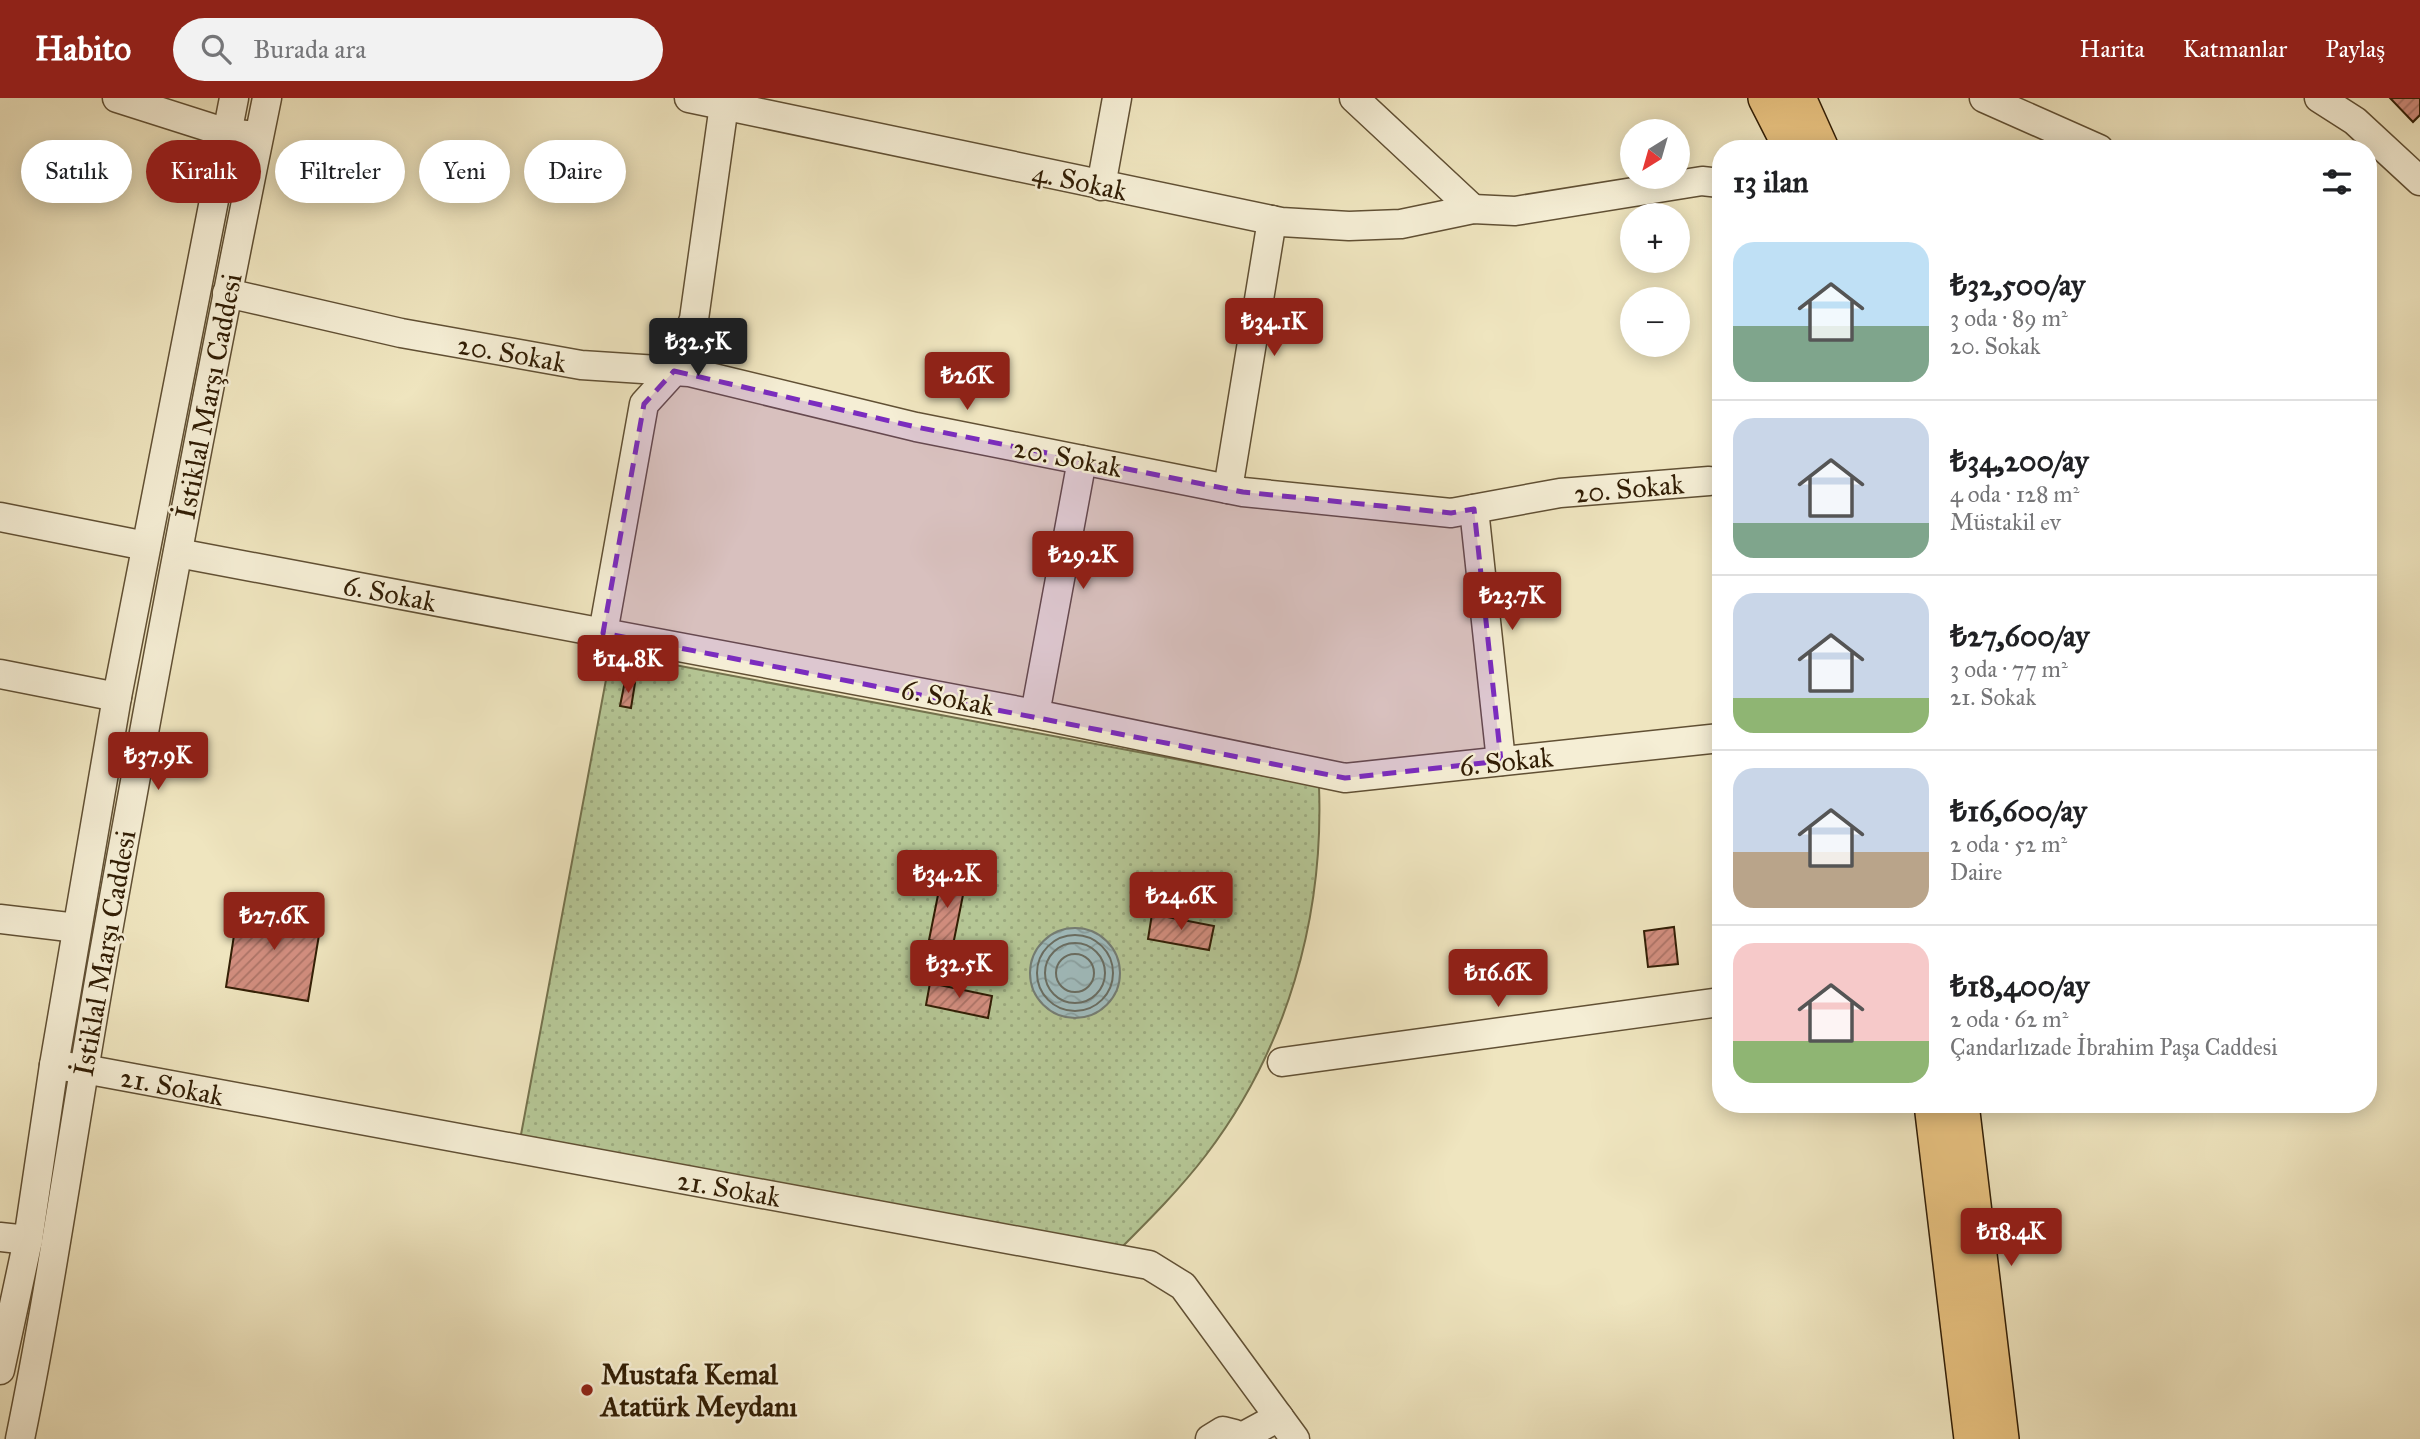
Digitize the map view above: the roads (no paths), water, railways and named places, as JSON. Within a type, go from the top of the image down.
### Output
[{"type":"main road","points":[[1766,98],[1787,140]]},
{"type":"main road","points":[[1798,98],[1817,140]]},
{"type":"main road","points":[[1933,1113],[1972,1439]]},
{"type":"main road","points":[[1962,1113],[2001,1439]]},
{"type":"street","points":[[117,98],[227,133],[259,137]]},
{"type":"street","name":"İstiklal Marşı Caddesi","points":[[0,1370],[28,1240],[54,1066],[117,697],[234,98]]},
{"type":"street","name":"İstiklal Marşı Caddesi","points":[[20,1439],[148,705],[267,98]]},
{"type":"street","name":"4. Sokak","points":[[689,98],[1272,220],[1349,226],[1401,224],[1473,209],[1516,211],[1702,181],[1712,182]]},
{"type":"street","points":[[1101,186],[1117,98]]},
{"type":"street","points":[[1354,98],[1473,209]]},
{"type":"street","points":[[1984,98],[2079,140]]},
{"type":"street","points":[[2319,98],[2355,121],[2376,140]]},
{"type":"street","points":[[603,633],[644,404],[674,371],[694,319],[724,105]]},
{"type":"street","points":[[2377,141],[2420,181]]},
{"type":"street","points":[[1228,489],[1272,220]]},
{"type":"street","name":"20. Sokak","points":[[227,293],[401,333],[581,365],[689,372],[916,427],[1228,489],[1451,513],[1560,493],[1709,481]]},
{"type":"street","points":[[1035,714],[1082,460]]},
{"type":"street","points":[[1474,509],[1501,761]]},
{"type":"street","points":[[0,517],[146,546]]},
{"type":"street","name":"6. Sokak","points":[[178,553],[1035,714],[1345,778],[1712,739]]},
{"type":"street","points":[[0,674],[117,697]]},
{"type":"street","points":[[0,919],[77,928]]},
{"type":"street","points":[[1282,1062],[1712,1003]]},
{"type":"street","name":"21. Sokak","points":[[54,1066],[84,1069],[1149,1265],[1183,1286],[1287,1428]]},
{"type":"street","points":[[0,1237],[28,1240]]},
{"type":"street","points":[[1210,1439],[1223,1431],[1240,1439],[1287,1428]]},
{"type":"water","points":[[1066,928],[1084,928],[1100,935],[1113,948],[1120,964],[1120,982],[1113,998],[1100,1011],[1084,1018],[1066,1018],[1050,1011],[1037,998],[1030,982],[1030,964],[1037,948],[1050,935]]},
{"type":"place","name":"Mustafa Kemal Atatürk Meydanı","points":[[587,1390]]}]
